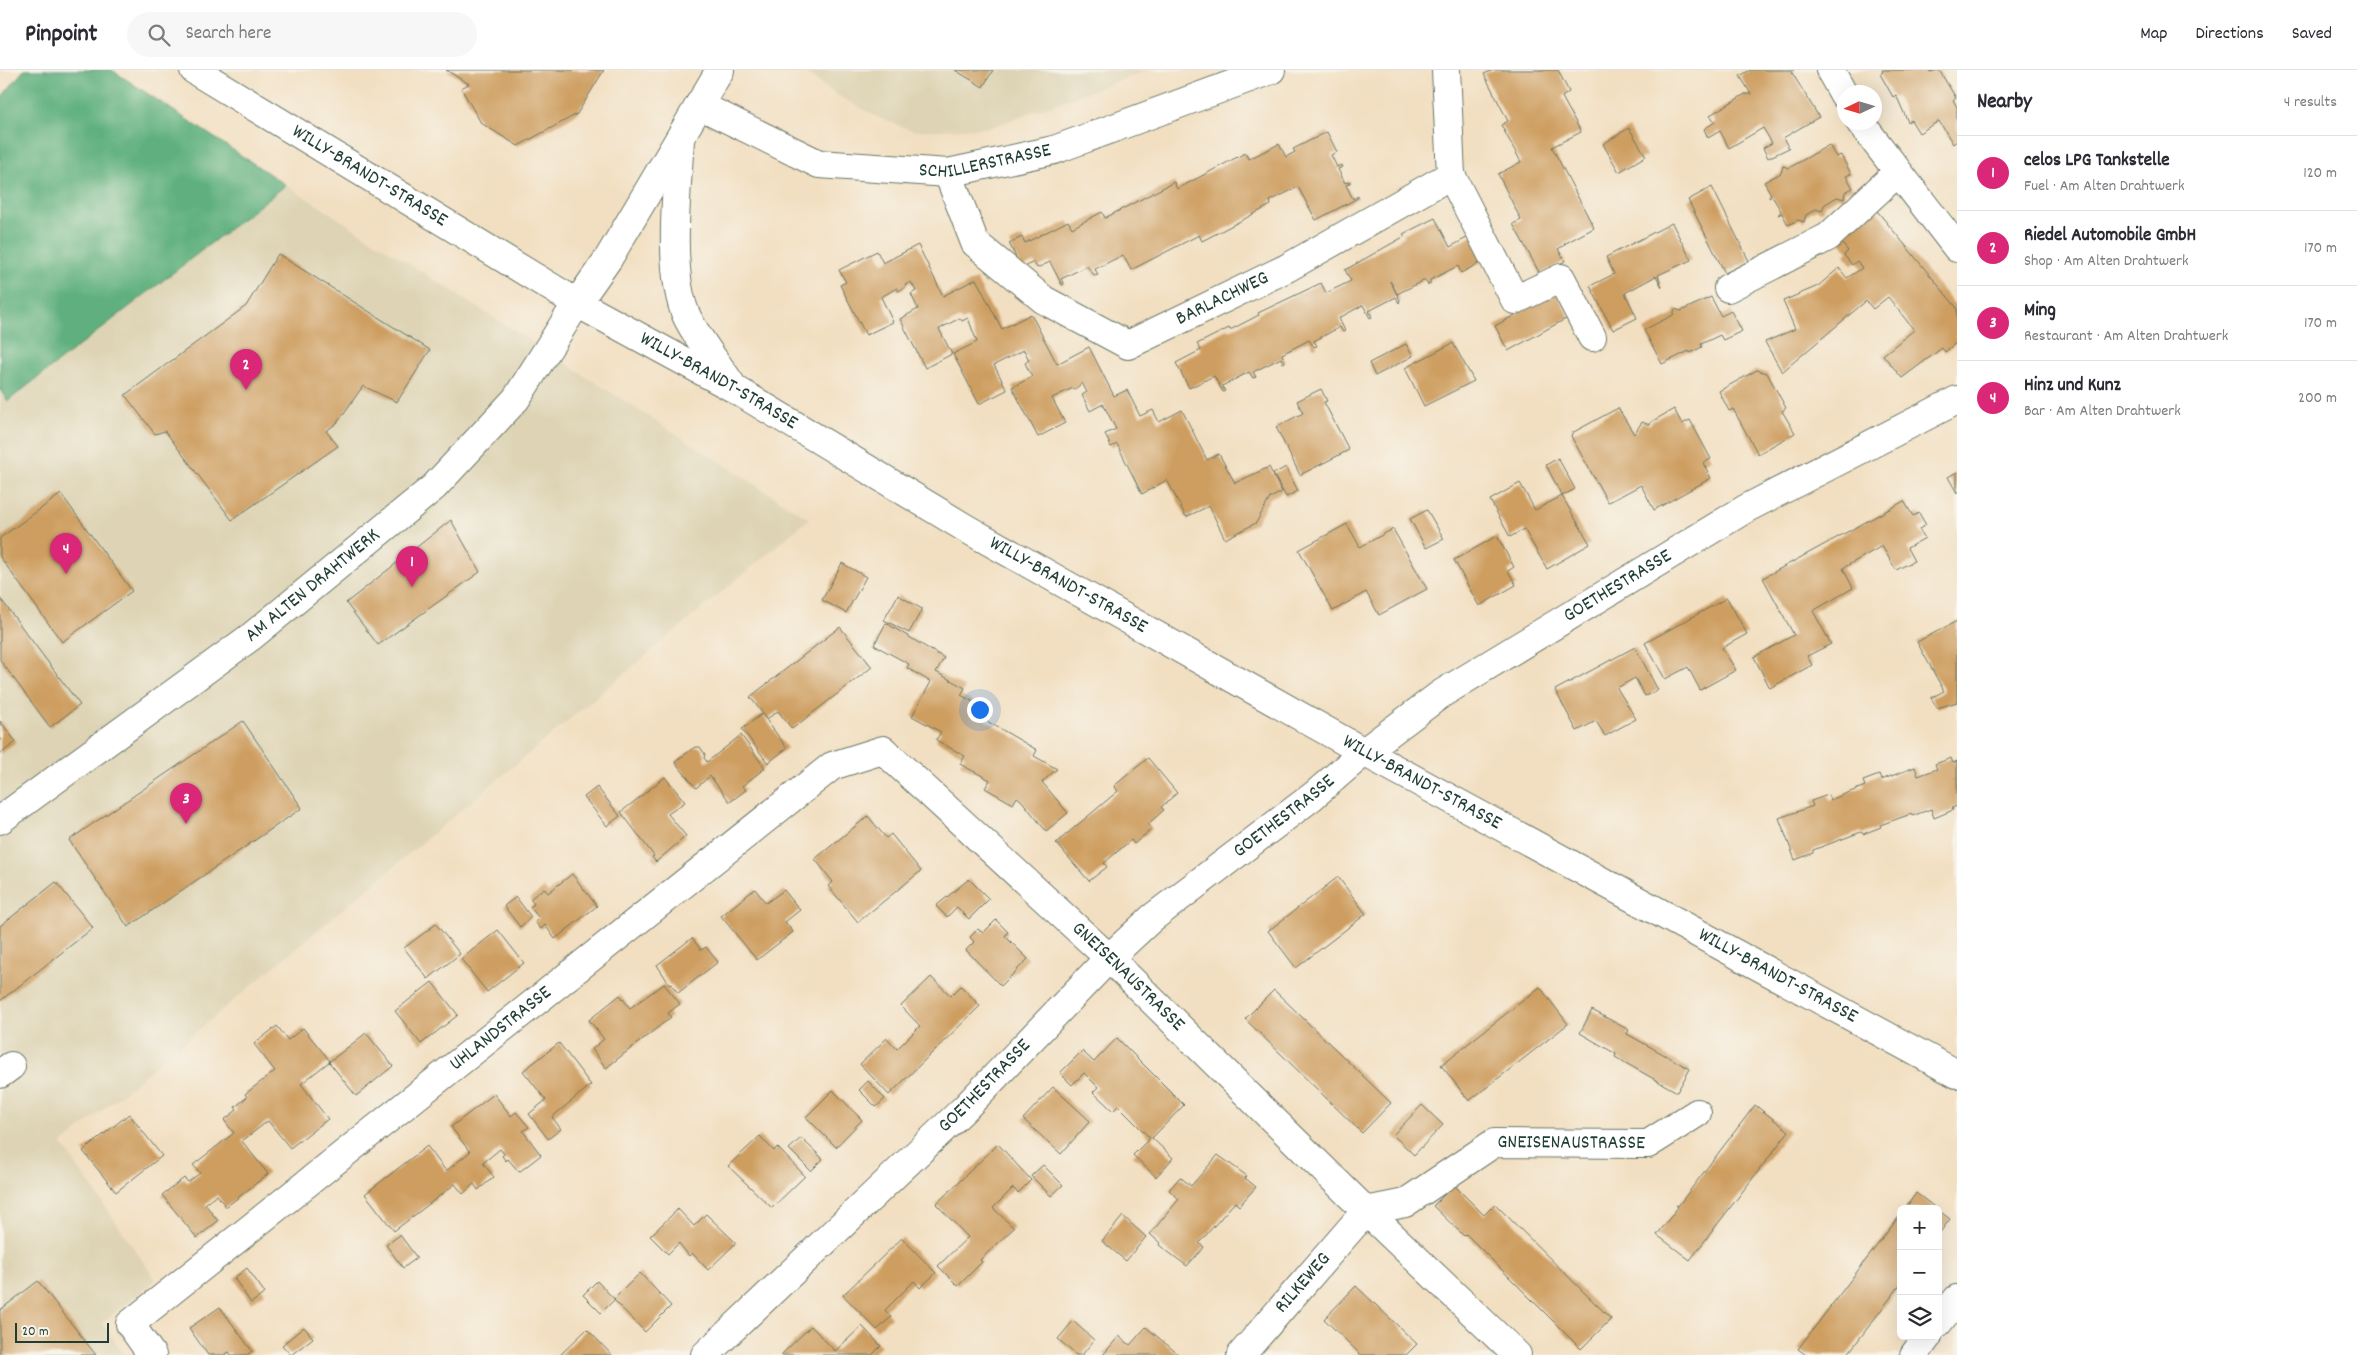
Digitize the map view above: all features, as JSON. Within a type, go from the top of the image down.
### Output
[{"type":"street","name":"WILLY-BRANDT-STRASSE","points":[[194,70],[577,302],[733,388],[967,529],[1364,752],[1957,1074]]},
{"type":"street","name":"AM ALTEN DRAHTWERK","points":[[0,820],[252,636],[434,487],[516,399],[577,302],[608,259],[720,70]]},
{"type":"street","name":"SCHILLERSTRASSE","points":[[699,105],[819,164],[948,173],[1054,150],[1271,70]]},
{"type":"street","points":[[1446,70],[1451,175],[1515,300],[1561,278],[1592,337]]},
{"type":"street","points":[[1830,70],[1838,85]]},
{"type":"street","points":[[1866,130],[1957,248]]},
{"type":"street","points":[[680,136],[676,215],[677,286],[687,317],[733,388]]},
{"type":"street","points":[[1728,288],[1828,238],[1898,172]]},
{"type":"street","name":"BARLACHWEG","points":[[948,173],[975,243],[1044,300],[1128,345],[1287,268],[1451,175]]},
{"type":"street","name":"GOETHESTRASSE","points":[[705,1355],[965,1108],[1109,958],[1152,918],[1313,796],[1364,752],[1441,694],[1747,508],[1957,400]]},
{"type":"street","name":"GNEISENAUSTRASSE","points":[[883,750],[1109,958],[1366,1211],[1517,1355]]},
{"type":"street","name":"UHLANDSTRASSE","points":[[152,1355],[130,1324],[832,766],[883,750]]},
{"type":"street","name":"GNEISENAUSTRASSE","points":[[1366,1211],[1405,1203],[1494,1143],[1648,1144],[1697,1113]]},
{"type":"street","name":"RILKEWEG","points":[[1241,1355],[1366,1211]]},
{"type":"street","points":[[1942,1318],[1957,1299]]},
{"type":"street","points":[[1914,1355],[1925,1340]]},
{"type":"shaded area","points":[[802,70],[1148,70],[988,128],[914,131],[877,117],[835,94]]},
{"type":"shaded area","points":[[286,185],[809,519],[62,1144],[156,1280],[102,1323],[124,1355],[0,1355],[0,390],[9,401]]},
{"type":"green space","points":[[24,70],[112,70],[286,185],[8,401],[0,390],[0,99]]},
{"type":"building","points":[[446,70],[604,70],[577,114],[518,146],[481,123],[461,88],[469,84]]},
{"type":"building","points":[[955,70],[993,70],[983,87]]},
{"type":"building","points":[[1493,70],[1558,70],[1569,92],[1562,97],[1581,132],[1552,147],[1594,228],[1558,249],[1565,261],[1540,274],[1513,224],[1521,220],[1498,174],[1521,162],[1501,125],[1508,121],[1484,74]]},
{"type":"building","points":[[1750,70],[1794,70],[1791,71],[1819,117],[1783,138],[1789,148],[1768,158],[1763,148],[1772,143],[1763,128],[1729,148],[1720,131],[1708,138],[1704,129],[1715,122],[1710,115],[1745,94],[1751,94],[1740,76]]},
{"type":"building","points":[[1882,70],[1929,70],[1930,72],[1939,70],[1956,98],[1953,100],[1957,107],[1957,141],[1953,144],[1939,121],[1919,133],[1911,120],[1908,122],[1896,95],[1893,97],[1880,74],[1883,72]]},
{"type":"building","points":[[1629,128],[1646,156],[1619,172],[1603,144]]},
{"type":"building","points":[[1327,132],[1337,152],[1331,155],[1337,167],[1342,165],[1343,167],[1338,169],[1345,183],[1350,181],[1346,185],[1353,199],[1358,196],[1358,198],[1316,220],[1298,187],[1270,201],[1271,205],[1202,241],[1199,235],[1131,270],[1123,255],[1095,269],[1098,275],[1095,276],[1087,266],[1061,279],[1064,284],[1062,285],[1050,262],[1037,268],[1034,262],[1021,268],[1009,243],[1022,237],[1025,243],[1068,221],[1072,228],[1102,212],[1105,218],[1174,182],[1177,189],[1245,153],[1249,159],[1279,144],[1286,157],[1295,152],[1293,149]]},
{"type":"building","points":[[1829,145],[1836,157],[1841,155],[1851,174],[1846,176],[1853,188],[1845,192],[1844,199],[1837,197],[1824,205],[1822,211],[1816,209],[1806,215],[1804,222],[1798,220],[1788,225],[1782,213],[1778,215],[1781,211],[1772,196],[1769,198],[1771,194],[1764,182],[1781,173],[1783,166],[1789,168]]},
{"type":"building","points":[[1712,187],[1749,261],[1725,273],[1688,200]]},
{"type":"building","points":[[1873,206],[1957,308],[1957,342],[1945,352],[1942,348],[1902,378],[1883,355],[1914,330],[1888,297],[1873,309],[1866,301],[1782,372],[1765,342],[1795,329],[1783,301],[1818,286],[1839,268],[1847,278],[1862,268],[1857,261],[1852,265],[1844,255],[1848,251],[1837,237]]},
{"type":"building","points":[[1435,218],[1450,247],[1474,234],[1487,259],[1461,273],[1458,266],[1430,280],[1428,285],[1425,280],[1397,294],[1390,281],[1400,300],[1399,303],[1396,297],[1369,311],[1372,317],[1370,318],[1363,305],[1339,318],[1345,331],[1343,332],[1340,327],[1314,341],[1317,346],[1314,347],[1309,340],[1282,354],[1285,362],[1283,363],[1281,358],[1253,372],[1256,377],[1253,378],[1249,372],[1222,386],[1225,391],[1223,392],[1214,376],[1189,388],[1176,363],[1201,350],[1197,344],[1229,328],[1230,330],[1259,315],[1258,313],[1321,283],[1326,293],[1351,281],[1345,270],[1405,236],[1403,234]]},
{"type":"building","points":[[1672,223],[1691,260],[1658,275],[1662,287],[1656,276],[1625,293],[1637,318],[1613,330],[1590,286],[1614,274],[1606,257]]},
{"type":"building","points":[[918,245],[943,296],[976,279],[1002,329],[1031,314],[1057,364],[1089,347],[1114,396],[1127,390],[1140,416],[1153,410],[1159,422],[1182,410],[1207,460],[1219,454],[1235,483],[1269,467],[1282,492],[1270,498],[1256,523],[1225,539],[1209,506],[1186,517],[1167,480],[1142,494],[1117,444],[1111,447],[1105,434],[1116,429],[1103,404],[1090,411],[1082,395],[1087,392],[1082,383],[1074,390],[1073,388],[1052,398],[1065,423],[1038,437],[1012,387],[1032,377],[1025,363],[1029,360],[1024,350],[994,365],[1007,390],[979,404],[953,354],[977,342],[968,318],[962,321],[960,318],[939,329],[952,354],[925,368],[900,319],[918,309],[911,294],[916,291],[911,282],[898,291],[897,288],[881,297],[893,322],[866,335],[840,285],[846,282],[839,270],[877,251],[883,263]]},
{"type":"building","points":[[278,254],[430,350],[397,402],[363,386],[337,423],[326,431],[338,446],[232,520],[165,431],[155,434],[125,395],[246,306]]},
{"type":"building","points":[[1556,292],[1569,317],[1508,351],[1495,326]]},
{"type":"building","points":[[1711,297],[1721,316],[1731,311],[1742,331],[1723,340],[1720,335],[1701,344],[1702,347],[1690,353],[1689,351],[1662,364],[1644,330],[1673,315],[1675,309],[1681,311]]},
{"type":"building","points":[[1453,343],[1474,381],[1424,406],[1405,368]]},
{"type":"building","points":[[1406,344],[1413,356],[1375,376],[1369,363]]},
{"type":"building","points":[[1757,370],[1767,373],[1786,408],[1782,411],[1795,433],[1758,454],[1733,409],[1729,411],[1719,391]]},
{"type":"building","points":[[1321,389],[1327,401],[1324,402],[1349,450],[1300,475],[1276,427],[1303,413],[1297,401]]},
{"type":"building","points":[[1618,408],[1634,434],[1642,422],[1650,425],[1651,422],[1674,409],[1682,424],[1690,420],[1711,459],[1703,463],[1711,478],[1654,510],[1641,485],[1609,502],[1607,501],[1571,436],[1572,433]]},
{"type":"building","points":[[1558,458],[1575,489],[1562,496],[1546,465]]},
{"type":"building","points":[[1286,467],[1298,491],[1286,497],[1273,474]]},
{"type":"building","points":[[1957,472],[1957,493],[1948,477]]},
{"type":"building","points":[[1520,483],[1535,510],[1562,496],[1590,544],[1547,569],[1524,529],[1510,537],[1490,500]]},
{"type":"building","points":[[61,494],[132,591],[62,642],[0,557],[0,538]]},
{"type":"building","points":[[1904,501],[1913,516],[1919,513],[1926,525],[1919,529],[1925,538],[1907,548],[1914,561],[1896,570],[1882,546],[1843,568],[1853,588],[1813,611],[1831,644],[1807,656],[1812,665],[1770,688],[1754,657],[1794,635],[1763,578]]},
{"type":"building","points":[[1427,510],[1444,539],[1426,548],[1410,519]]},
{"type":"building","points":[[451,520],[480,572],[378,645],[346,603]]},
{"type":"building","points":[[1347,524],[1360,547],[1393,529],[1427,589],[1379,615],[1366,592],[1333,611],[1299,550]]},
{"type":"building","points":[[1497,536],[1514,567],[1508,571],[1516,585],[1479,606],[1454,560]]},
{"type":"building","points":[[842,563],[866,577],[846,613],[822,600]]},
{"type":"building","points":[[898,595],[922,609],[909,633],[884,620]]},
{"type":"building","points":[[0,598],[80,705],[50,727],[0,660]]},
{"type":"building","points":[[1727,598],[1747,634],[1722,648],[1736,670],[1700,690],[1688,667],[1665,679],[1645,643]]},
{"type":"building","points":[[1957,621],[1957,702],[1937,708],[1931,698],[1944,691],[1917,642]]},
{"type":"building","points":[[886,623],[944,658],[936,672],[965,688],[961,695],[989,711],[985,720],[1037,750],[1034,756],[1057,769],[1042,782],[1068,813],[1046,831],[1021,800],[1017,797],[1013,804],[985,788],[990,780],[960,764],[965,756],[936,740],[941,732],[912,716],[931,682],[907,668],[909,664],[874,645]]},
{"type":"building","points":[[840,627],[872,667],[792,729],[778,711],[767,719],[750,697]]},
{"type":"building","points":[[1635,647],[1658,690],[1645,696],[1635,678],[1617,688],[1636,719],[1605,736],[1596,721],[1577,731],[1555,690]]},
{"type":"building","points":[[762,714],[787,748],[768,763],[742,729]]},
{"type":"building","points":[[0,721],[16,742],[0,754]]},
{"type":"building","points":[[243,721],[302,808],[128,927],[69,840]]},
{"type":"building","points":[[741,735],[765,768],[742,786],[746,790],[730,802],[710,776],[696,788],[675,762],[695,747],[700,747],[705,754],[704,758],[707,762]]},
{"type":"building","points":[[1148,758],[1177,793],[1161,807],[1164,810],[1148,824],[1152,829],[1134,844],[1131,840],[1104,863],[1107,867],[1089,881],[1056,843],[1118,791],[1114,786]]},
{"type":"building","points":[[1951,758],[1953,763],[1957,761],[1957,806],[1952,808],[1953,810],[1934,818],[1931,809],[1912,816],[1911,814],[1880,825],[1881,827],[1863,834],[1861,832],[1813,850],[1813,853],[1795,860],[1779,818],[1813,806],[1811,801],[1828,795],[1830,800],[1865,786],[1863,781],[1879,775],[1881,780],[1915,767],[1918,776],[1937,769],[1935,764]]},
{"type":"building","points":[[665,777],[685,802],[668,814],[686,836],[656,862],[652,857],[654,856],[621,812]]},
{"type":"building","points":[[597,787],[620,816],[607,826],[584,797]]},
{"type":"building","points":[[868,816],[886,838],[891,834],[921,871],[858,922],[828,886],[833,882],[815,859]]},
{"type":"building","points":[[572,874],[597,906],[555,939],[545,925],[541,929],[535,922],[539,918],[530,907],[534,904],[530,899],[544,888],[548,893]]},
{"type":"building","points":[[1338,877],[1366,914],[1296,968],[1268,931]]},
{"type":"building","points":[[969,879],[989,899],[969,919],[957,907],[947,917],[936,906]]},
{"type":"building","points":[[56,882],[93,928],[0,1001],[0,926]]},
{"type":"building","points":[[755,889],[766,903],[784,890],[800,910],[785,922],[793,932],[757,960],[721,916]]},
{"type":"building","points":[[516,897],[531,917],[520,927],[504,906]]},
{"type":"building","points":[[996,920],[1008,932],[1005,936],[1028,959],[1001,986],[966,950],[974,942],[970,937],[978,929],[983,933]]},
{"type":"building","points":[[436,924],[460,954],[428,979],[404,948]]},
{"type":"building","points":[[498,930],[524,963],[487,992],[461,959]]},
{"type":"building","points":[[692,938],[701,950],[706,947],[718,962],[678,993],[670,985],[657,965]]},
{"type":"building","points":[[931,977],[951,996],[961,986],[980,1006],[889,1095],[860,1064],[887,1038],[897,1049],[920,1026],[901,1006]]},
{"type":"building","points":[[432,982],[458,1015],[421,1044],[395,1011]]},
{"type":"building","points":[[664,984],[680,1004],[668,1013],[671,1017],[606,1068],[592,1049],[604,1039],[589,1020],[620,995],[630,1008]]},
{"type":"building","points":[[1540,987],[1568,1024],[1469,1101],[1441,1065]]},
{"type":"building","points":[[1274,990],[1391,1103],[1362,1133],[1245,1019]]},
{"type":"building","points":[[1592,1010],[1629,1030],[1627,1034],[1690,1069],[1677,1092],[1615,1057],[1616,1054],[1580,1033]]},
{"type":"building","points":[[277,1026],[288,1040],[303,1028],[330,1061],[301,1084],[328,1119],[290,1148],[268,1121],[242,1141],[268,1174],[226,1207],[217,1195],[205,1204],[218,1221],[197,1238],[162,1195],[184,1178],[188,1182],[200,1173],[193,1165],[234,1133],[224,1120],[237,1110],[235,1107],[247,1097],[245,1094],[275,1071],[254,1044]]},
{"type":"building","points":[[366,1033],[393,1066],[356,1096],[329,1062]]},
{"type":"building","points":[[1117,1038],[1184,1105],[1152,1138],[1173,1158],[1156,1177],[1133,1155],[1150,1138],[1118,1106],[1113,1111],[1093,1092],[1098,1087],[1084,1073],[1072,1085],[1060,1073],[1082,1051],[1094,1062]]},
{"type":"building","points":[[559,1043],[591,1085],[552,1117],[561,1129],[548,1139],[529,1114],[546,1100],[523,1071]]},
{"type":"building","points":[[868,1081],[885,1099],[876,1107],[859,1090]]},
{"type":"building","points":[[1053,1087],[1090,1121],[1061,1154],[1023,1119]]},
{"type":"building","points":[[833,1090],[862,1120],[836,1147],[806,1117]]},
{"type":"building","points":[[494,1094],[511,1116],[516,1112],[529,1127],[523,1131],[541,1155],[519,1172],[508,1159],[506,1161],[500,1149],[483,1163],[494,1177],[478,1190],[474,1184],[463,1194],[455,1184],[394,1231],[365,1194],[427,1146],[446,1171],[470,1152],[451,1127]]},
{"type":"building","points":[[1422,1105],[1443,1125],[1414,1155],[1393,1135]]},
{"type":"building","points":[[1755,1105],[1789,1131],[1690,1260],[1657,1235],[1678,1207],[1676,1205],[1678,1206]]},
{"type":"building","points":[[129,1114],[162,1156],[116,1192],[83,1151]]},
{"type":"building","points":[[760,1136],[774,1151],[777,1147],[805,1176],[772,1208],[728,1166]]},
{"type":"building","points":[[801,1138],[823,1159],[811,1171],[789,1149]]},
{"type":"building","points":[[998,1144],[1031,1180],[1018,1193],[1013,1188],[993,1208],[1014,1228],[980,1260],[982,1262],[958,1286],[938,1266],[968,1237],[936,1204]]},
{"type":"building","points":[[1218,1155],[1247,1176],[1245,1178],[1256,1187],[1239,1206],[1235,1202],[1199,1243],[1204,1247],[1187,1266],[1159,1245],[1160,1243],[1150,1234],[1179,1199],[1169,1190],[1180,1177],[1191,1186]]},
{"type":"building","points":[[1043,1165],[1063,1185],[1051,1196],[1031,1176]]},
{"type":"building","points":[[1454,1185],[1484,1215],[1495,1204],[1611,1319],[1581,1349],[1466,1234],[1464,1236],[1433,1206]]},
{"type":"building","points":[[1916,1193],[1932,1205],[1908,1205]]},
{"type":"building","points":[[678,1209],[694,1226],[706,1214],[736,1243],[708,1270],[692,1253],[689,1256],[679,1243],[668,1254],[650,1236]]},
{"type":"building","points":[[1942,1213],[1950,1219],[1942,1230]]},
{"type":"building","points":[[1123,1216],[1146,1237],[1126,1261],[1102,1241]]},
{"type":"building","points":[[1897,1219],[1897,1289],[1847,1355],[1806,1355],[1798,1349]]},
{"type":"building","points":[[400,1235],[417,1258],[403,1268],[386,1245]]},
{"type":"building","points":[[902,1238],[936,1273],[920,1288],[914,1281],[885,1310],[891,1317],[877,1330],[843,1295]]},
{"type":"building","points":[[247,1268],[265,1293],[251,1303],[234,1278]]},
{"type":"building","points":[[640,1273],[671,1306],[645,1332],[614,1300],[601,1313],[583,1295],[597,1281],[614,1299]]},
{"type":"building","points":[[38,1281],[96,1355],[0,1355],[0,1310]]},
{"type":"building","points":[[1356,1286],[1417,1344],[1406,1355],[1361,1355],[1324,1319]]},
{"type":"building","points":[[220,1307],[252,1351],[247,1355],[231,1355],[229,1352],[224,1355],[208,1355],[189,1328]]},
{"type":"building","points":[[1073,1321],[1094,1340],[1082,1355],[1076,1355],[1058,1339]]},
{"type":"building","points":[[811,1326],[835,1351],[862,1326],[881,1346],[872,1355],[781,1355]]},
{"type":"building","points":[[304,1327],[313,1338],[291,1355],[282,1345]]},
{"type":"building","points":[[1146,1327],[1179,1355],[1103,1355],[1119,1336],[1130,1345]]},
{"type":"building","points":[[587,1329],[612,1355],[560,1355]]},
{"type":"place","name":"Riedel Automobile GmbH","points":[[246,390]]},
{"type":"place","name":"Hinz und Kunz","points":[[66,574]]},
{"type":"place","name":"celos LPG Tankstelle","points":[[412,587]]},
{"type":"place","name":"Ming","points":[[186,824]]}]
